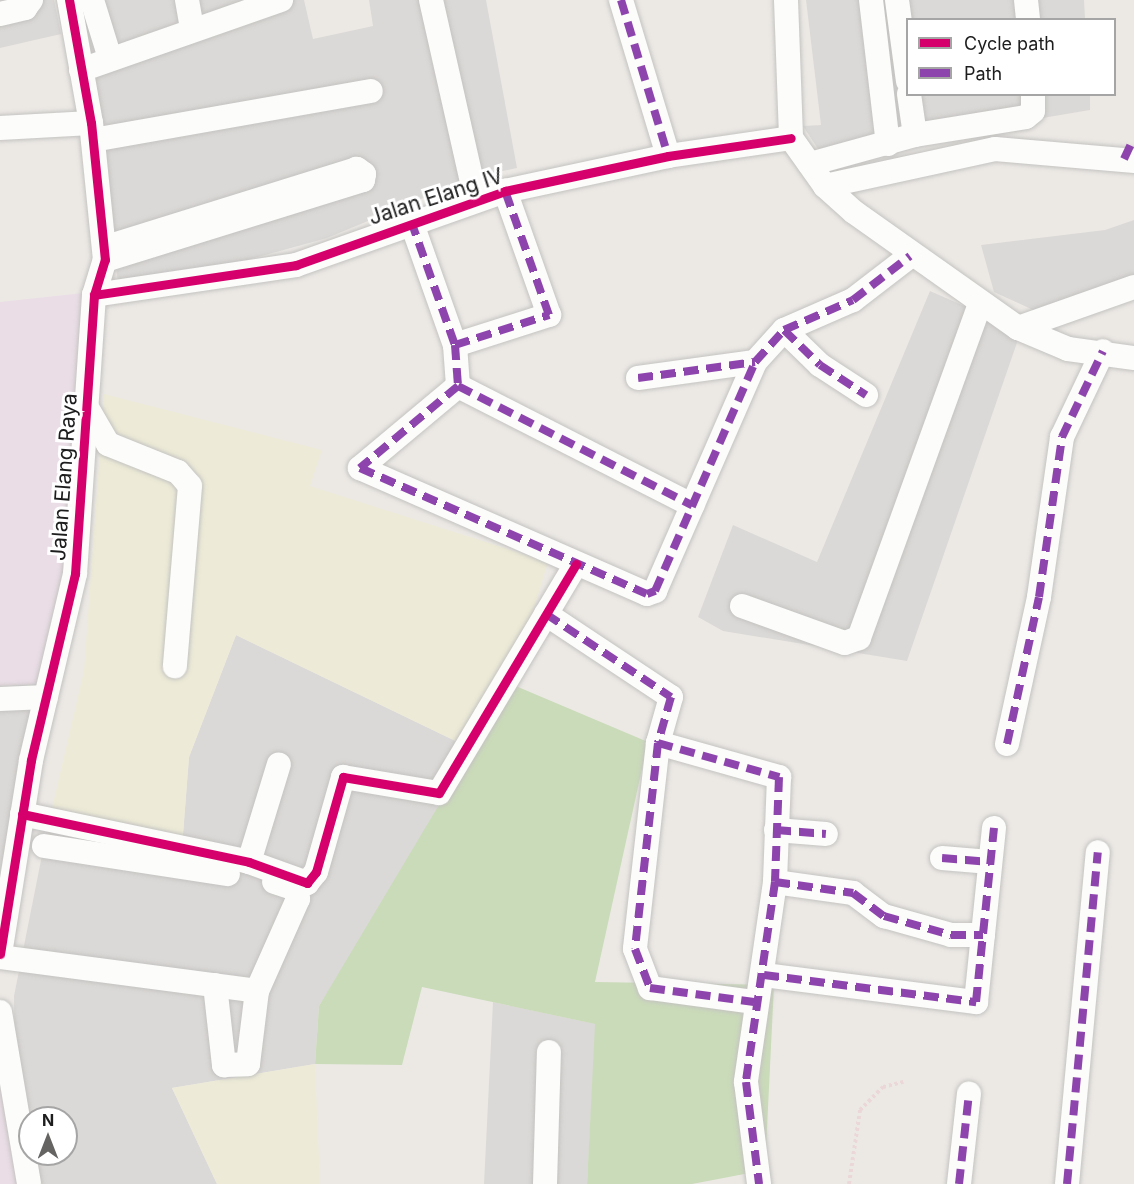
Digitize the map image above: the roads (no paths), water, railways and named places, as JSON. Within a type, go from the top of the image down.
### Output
[{"type":"street","points":[[0,14],[25,8],[31,0]]},
{"type":"street","name":"Jalan Elang Raya","points":[[0,955],[22,814],[75,574],[94,295],[106,254],[92,131],[69,0]]},
{"type":"street","points":[[92,0],[110,58]]},
{"type":"street","points":[[187,0],[192,28]]},
{"type":"street","points":[[81,70],[192,28],[281,0]]},
{"type":"street","points":[[432,0],[476,199]]},
{"type":"street","points":[[621,0],[668,156]]},
{"type":"street","points":[[786,0],[791,138],[825,186],[910,256],[1018,328],[1056,346],[1102,351],[1134,358]]},
{"type":"street","points":[[871,0],[888,144]]},
{"type":"street","points":[[897,0],[906,66]]},
{"type":"street","points":[[1026,0],[1028,18]]},
{"type":"street","points":[[0,128],[92,131],[371,91]]},
{"type":"street","points":[[909,96],[915,135]]},
{"type":"street","points":[[810,164],[915,135],[1026,117],[1033,111],[1033,96]]},
{"type":"street","name":"Jalan Elang IV","points":[[94,295],[296,265],[411,220],[505,191],[668,156],[791,138]]},
{"type":"street","points":[[825,186],[995,149],[1131,152]]},
{"type":"street","points":[[357,169],[364,174],[363,180],[106,254],[357,169]]},
{"type":"street","points":[[455,345],[549,315],[505,191]]},
{"type":"street","points":[[411,220],[455,345],[458,386]]},
{"type":"street","points":[[458,386],[360,468],[647,594],[655,591],[755,362],[784,330],[853,300],[910,256]]},
{"type":"street","points":[[1018,328],[1134,287]]},
{"type":"street","points":[[742,606],[845,643],[860,638],[980,303]]},
{"type":"street","points":[[784,330],[820,365],[866,395]]},
{"type":"street","points":[[1007,744],[1039,597],[1062,437],[1102,351]]},
{"type":"street","points":[[638,378],[755,362]]},
{"type":"street","points":[[458,386],[692,505]]},
{"type":"street","points":[[86,406],[108,444],[177,472],[190,486],[175,666]]},
{"type":"street","points":[[22,814],[249,862],[307,883],[316,872],[343,777],[439,793],[576,564]]},
{"type":"street","points":[[546,615],[671,698],[658,743],[635,949],[652,990],[754,1002]]},
{"type":"street","points":[[0,699],[46,697]]},
{"type":"street","points":[[658,743],[777,774],[775,882],[764,975],[754,1002],[746,1082],[759,1184]]},
{"type":"street","points":[[249,862],[279,764]]},
{"type":"street","points":[[764,975],[976,1002],[994,828]]},
{"type":"street","points":[[776,830],[826,834]]},
{"type":"street","points":[[44,846],[296,889],[298,898],[257,991],[248,1064],[224,1065],[215,985]]},
{"type":"street","points":[[1067,1184],[1098,852]]},
{"type":"street","points":[[942,858],[990,862]]},
{"type":"street","points":[[775,882],[853,893],[884,916],[951,935],[983,935]]},
{"type":"street","points":[[0,955],[257,991]]},
{"type":"street","points":[[0,1012],[29,1184]]},
{"type":"street","points":[[545,1184],[549,1052]]},
{"type":"street","points":[[959,1184],[969,1094]]}]
